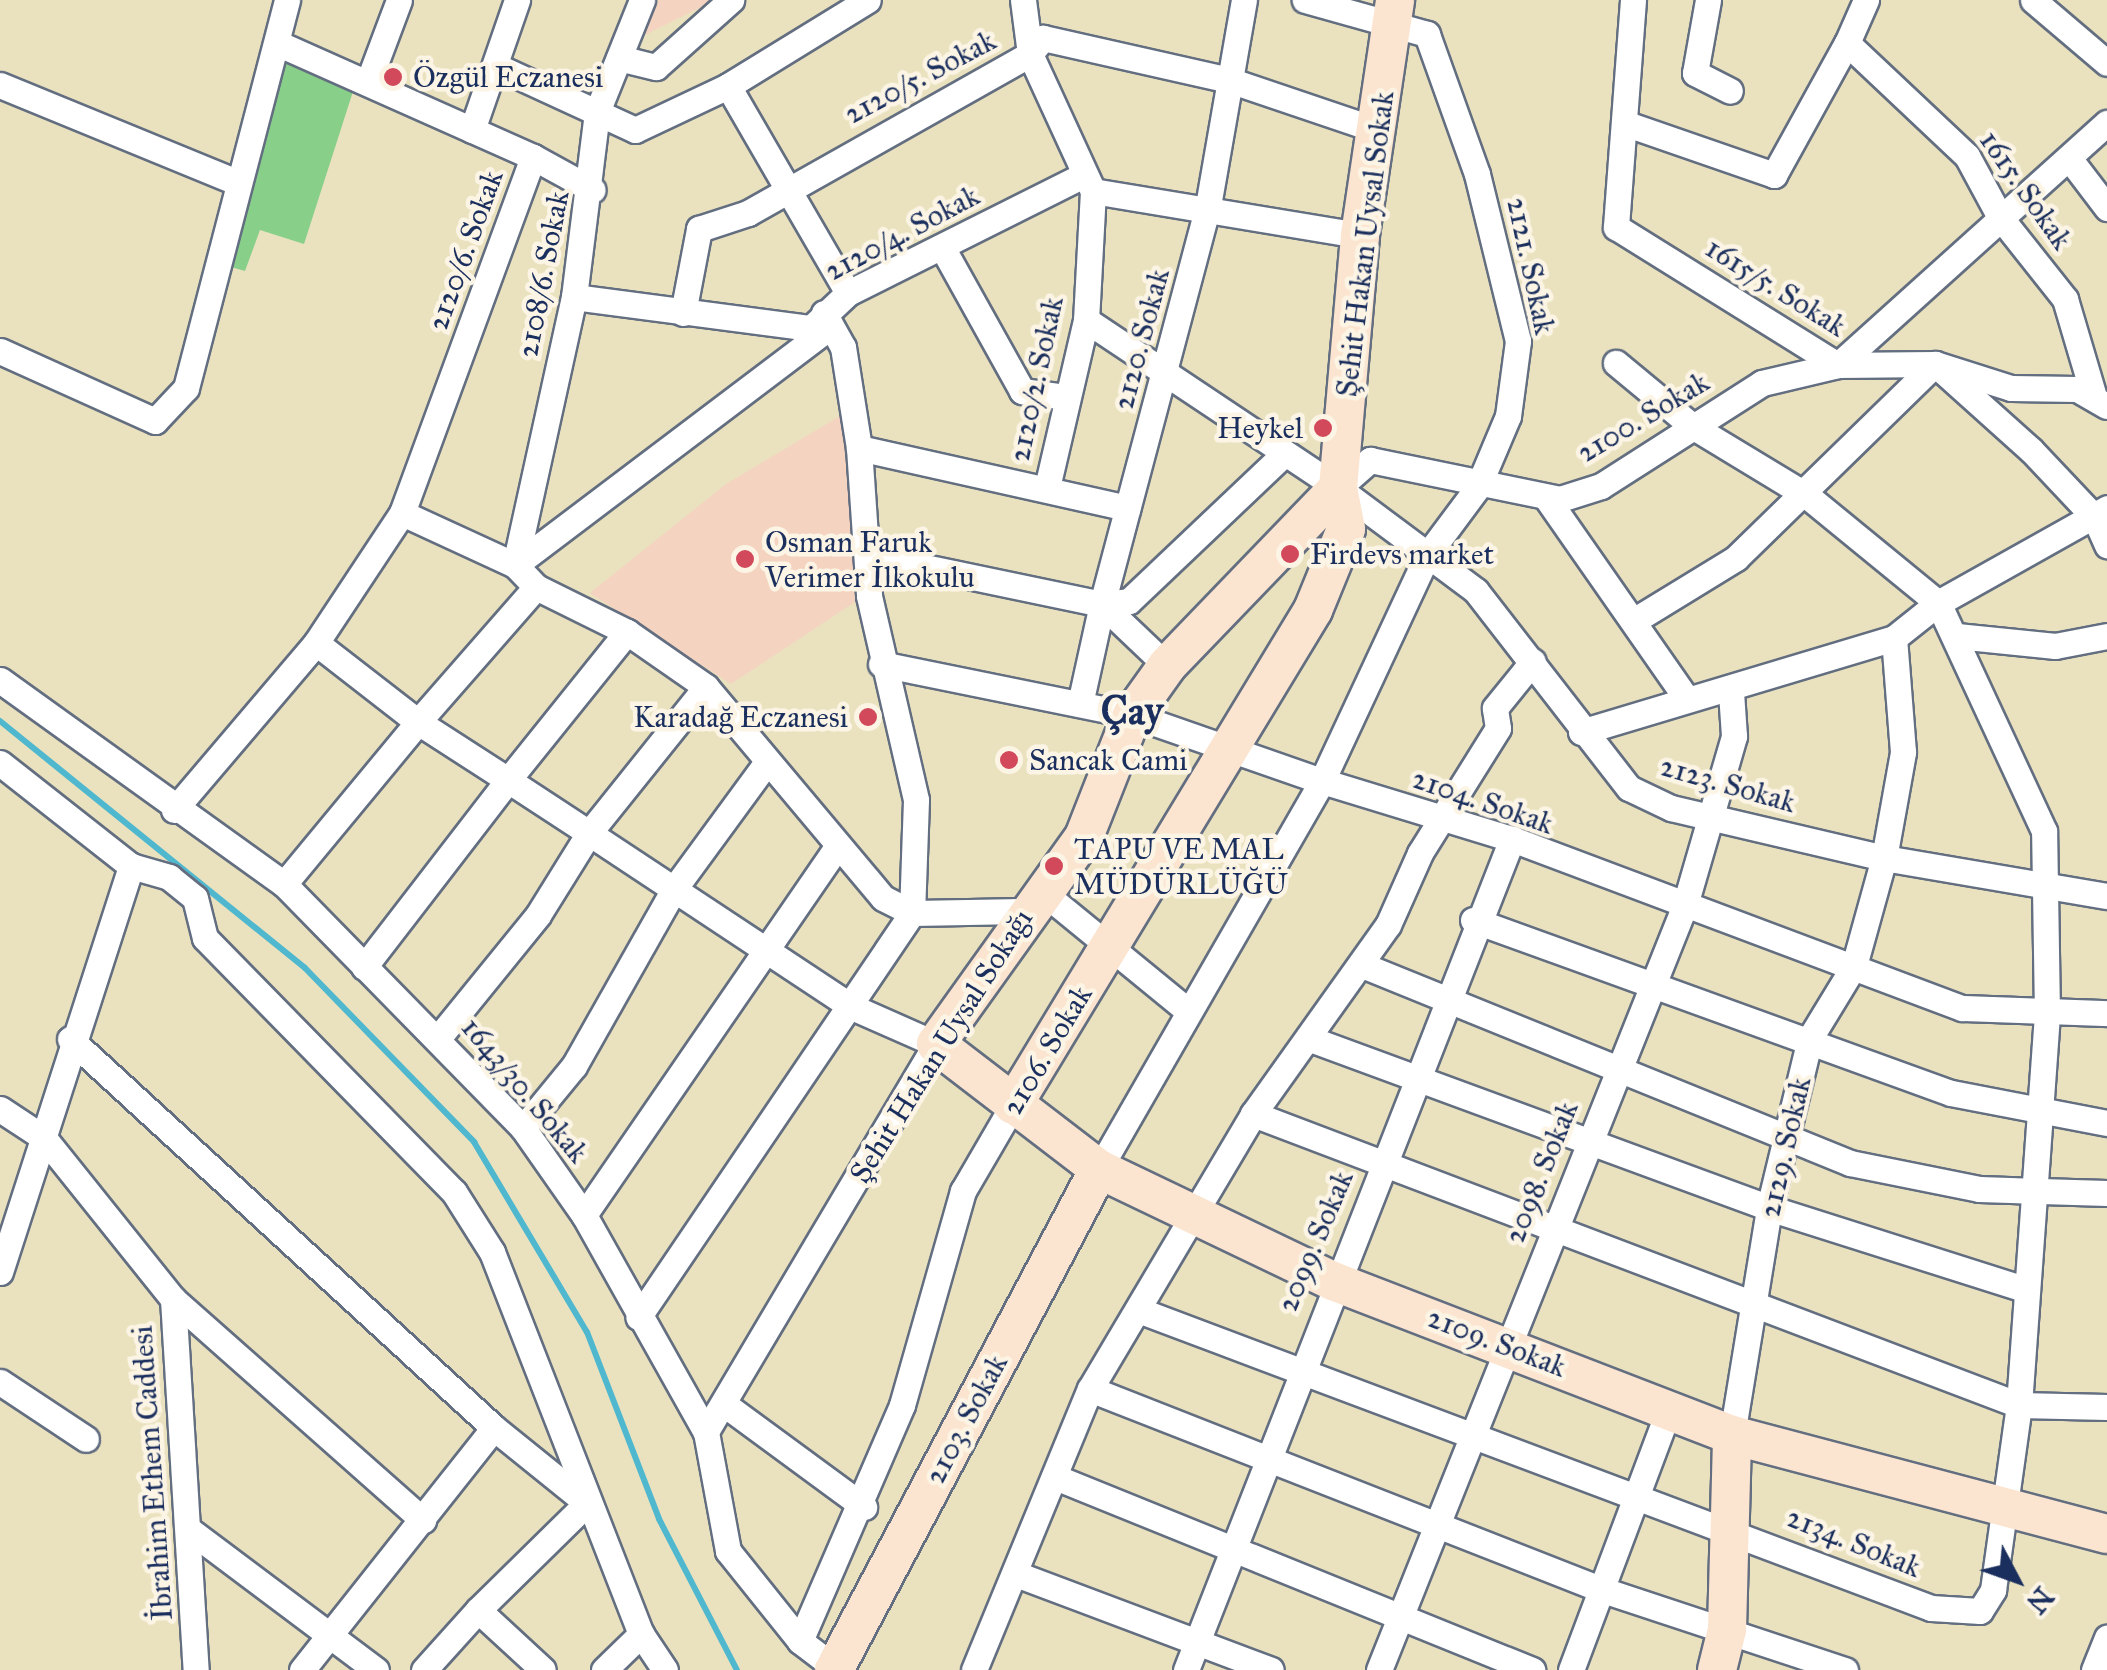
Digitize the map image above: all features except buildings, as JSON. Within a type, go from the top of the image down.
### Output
[{"type":"main road","name":"Şehit Hakan Uysal Sokak","points":[[1338,488],[1360,235],[1394,14]]},
{"type":"main road","name":"Şehit Hakan Uysal Sokağı","points":[[936,1044],[1031,900],[1084,837],[1132,716],[1167,666],[1338,488]]},
{"type":"main road","name":"2106. Sokak","points":[[1013,1105],[1313,610],[1346,530],[1338,488]]},
{"type":"main road","name":"2109. Sokak","points":[[936,1044],[1099,1169],[1333,1282],[1506,1343],[1732,1435],[2107,1534]]},
{"type":"main road","name":"2103. Sokak","points":[[835,1669],[1099,1169]]},
{"type":"main road","name":"2129. Sokak","points":[[1717,1670],[1726,1630],[1732,1435]]},
{"type":"street","points":[[0,351],[155,421],[186,388],[287,0]]},
{"type":"street","points":[[369,80],[399,0]]},
{"type":"street","points":[[472,130],[517,0]]},
{"type":"street","name":"2108/6. Sokak","points":[[514,565],[574,297],[593,190],[597,112],[642,0]]},
{"type":"street","points":[[619,58],[656,67],[731,0]]},
{"type":"street","points":[[496,66],[635,130],[728,86],[868,0]]},
{"type":"street","name":"2120/2. Sokak","points":[[1023,0],[1030,54],[1088,183],[1086,320],[1064,397],[1047,487]]},
{"type":"street","name":"2120. Sokak","points":[[1080,704],[1102,604],[1168,370],[1208,206],[1244,0]]},
{"type":"street","name":"2121. Sokak","points":[[1305,0],[1394,14],[1427,34],[1477,174],[1518,341],[1508,416],[1478,487],[1428,554],[1322,781]]},
{"type":"street","name":"1615/5. Sokak","points":[[1633,0],[1616,227],[1838,365],[1898,320],[2000,218],[2072,162],[2107,123]]},
{"type":"street","points":[[1708,0],[1694,73],[1730,91]]},
{"type":"street","points":[[1624,123],[1774,176],[1847,43],[1866,0]]},
{"type":"street","points":[[2033,0],[2107,64]]},
{"type":"street","name":"2120/5. Sokak","points":[[683,313],[699,228],[748,214],[786,186],[1030,54],[1044,38],[1229,80],[1376,130]]},
{"type":"street","name":"2120/6. Sokak","points":[[174,810],[316,644],[402,513],[533,158],[369,80],[276,43]]},
{"type":"street","name":"1615. Sokak","points":[[1847,43],[1968,156],[2000,218],[2065,299],[2100,401]]},
{"type":"street","points":[[0,85],[237,182]]},
{"type":"street","points":[[728,86],[848,293]]},
{"type":"street","points":[[533,158],[593,190]]},
{"type":"street","points":[[2072,162],[2107,208]]},
{"type":"street","points":[[1088,183],[1360,235]]},
{"type":"street","name":"2120/4. Sokak","points":[[574,297],[811,328],[826,321],[848,293],[1088,183]]},
{"type":"street","points":[[942,247],[1022,392],[1064,397]]},
{"type":"street","points":[[1086,320],[1168,370],[1283,455],[1338,488]]},
{"type":"street","points":[[514,565],[826,321],[842,348],[859,448],[866,555],[881,664],[916,800],[912,913],[852,1007],[638,1317]]},
{"type":"street","points":[[1616,363],[1692,426],[1806,496],[1938,603]]},
{"type":"street","points":[[1635,620],[1736,558],[1806,496],[1935,364],[2101,513],[2107,544]]},
{"type":"street","name":"2100. Sokak","points":[[1338,488],[1370,460],[1548,500],[1601,486],[1762,383],[1838,365],[1935,364],[2011,388],[2100,401]]},
{"type":"street","points":[[859,448],[1047,487],[1127,508]]},
{"type":"street","points":[[866,555],[1102,604],[1129,601],[1283,455]]},
{"type":"street","name":"2123. Sokak","points":[[1338,488],[1476,591],[1533,661],[1581,732],[1629,788],[1715,817],[1884,858],[2107,896]]},
{"type":"street","points":[[1548,500],[1687,699]]},
{"type":"street","points":[[402,513],[514,565],[536,587],[627,632],[706,688],[883,898],[912,913],[1031,900],[1187,1010]]},
{"type":"street","points":[[1581,732],[1687,699],[1731,692],[1894,638],[1938,603],[2101,513]]},
{"type":"street","points":[[284,884],[536,587]]},
{"type":"street","name":"2134. Sokak","points":[[1141,1311],[1635,1496],[1732,1528],[1931,1608],[1980,1612],[1993,1590],[2008,1509],[2018,1405],[2024,1289],[2035,1191],[2036,1116],[2047,1015],[2047,888],[2044,831],[1957,636],[1938,603]]},
{"type":"street","points":[[1102,604],[1167,666]]},
{"type":"street","points":[[364,967],[627,632]]},
{"type":"street","points":[[1957,636],[2055,646],[2107,636]]},
{"type":"street","name":"2129. Sokak","points":[[1732,1435],[1769,1208],[1790,1139],[1810,1038],[1854,966],[1884,858],[1903,752],[1894,638]]},
{"type":"street","points":[[316,644],[418,722],[852,1007],[936,1044]]},
{"type":"street","points":[[981,1668],[1090,1389],[1141,1311],[1253,1114],[1313,1040],[1362,964],[1498,728],[1496,708],[1533,661]]},
{"type":"street","name":"2104. Sokak","points":[[881,664],[1132,716],[1230,752],[1448,817],[1962,1008],[2047,1015],[2107,1013]]},
{"type":"street","name":"1643/30. Sokak","points":[[0,680],[174,810],[284,884],[439,1037],[524,1128],[584,1215],[706,1432],[728,1552],[800,1641],[835,1669]]},
{"type":"street","points":[[439,1037],[538,915],[589,834],[706,688]]},
{"type":"street","name":"2098. Sokak","points":[[1379,1670],[1470,1432],[1620,1064],[1649,977],[1684,905],[1715,817],[1734,736],[1731,692]]},
{"type":"street","points":[[0,762],[131,866],[169,877],[195,898],[205,938],[454,1192],[492,1252],[641,1634],[665,1670]]},
{"type":"street","points":[[524,1128],[574,1066],[674,889],[767,762]]},
{"type":"street","points":[[1099,1169],[1322,781]]},
{"type":"street","name":"2099. Sokak","points":[[1186,1670],[1268,1456],[1296,1370],[1381,1168],[1473,920],[1512,840]]},
{"type":"street","points":[[584,1215],[838,846]]},
{"type":"street","points":[[2,1261],[44,1138],[70,1038],[131,866]]},
{"type":"street","points":[[1473,920],[1649,977],[2036,1116],[2107,1122]]},
{"type":"street","points":[[1362,964],[1620,1064],[1790,1139],[1911,1178],[2035,1191],[2107,1193]]},
{"type":"street","points":[[70,1038],[494,1428],[587,1503]]},
{"type":"street","points":[[1313,1040],[1769,1208],[2024,1289]]},
{"type":"street","name":"Şehit Hakan Uysal Sokağı","points":[[706,1432],[936,1044]]},
{"type":"street","name":"2106. Sokak","points":[[800,1641],[864,1506],[928,1325],[963,1192],[1013,1105]]},
{"type":"street","name":"İbrahim Ethem Caddesi","points":[[0,1110],[44,1138],[173,1299],[196,1670]]},
{"type":"street","points":[[1253,1114],[1381,1168],[2018,1405],[2107,1407]]},
{"type":"street","points":[[173,1299],[423,1520]]},
{"type":"street","points":[[0,1382],[86,1439]]},
{"type":"street","points":[[1090,1389],[1604,1590],[1845,1670]]},
{"type":"street","points":[[724,1404],[864,1506]]},
{"type":"street","points":[[1570,1670],[1604,1590],[1668,1412]]},
{"type":"street","points":[[302,1670],[494,1428]]},
{"type":"street","points":[[1056,1477],[1532,1670]]},
{"type":"street","points":[[424,1670],[478,1610],[587,1503]]},
{"type":"street","points":[[188,1528],[376,1670]]},
{"type":"street","points":[[1016,1574],[1271,1670]]},
{"type":"street","points":[[478,1610],[542,1670]]},
{"type":"street","points":[[604,1670],[641,1634]]},
{"type":"street","points":[[2094,1670],[2107,1637]]},
{"type":"shaded area","points":[[658,0],[715,0],[643,36]]},
{"type":"shaded area","name":"Osman Faruk Verimer İlkokulu","points":[[845,413],[861,598],[731,684],[590,593],[726,484]]},
{"type":"green space","points":[[280,53],[357,79],[304,244],[260,230],[245,271],[231,267]]},
{"type":"waterway","points":[[0,721],[305,968],[474,1142],[587,1332],[659,1519],[737,1670]]},
{"type":"place","name":"Özgül Eczanesi","points":[[393,77]]},
{"type":"place","name":"Heykel","points":[[1323,428]]},
{"type":"place","name":"Firdevs market","points":[[1290,554]]},
{"type":"place","name":"Osman Faruk Verimer İlkokulu","points":[[745,559]]},
{"type":"place","name":"Karadağ Eczanesi","points":[[868,717]]},
{"type":"place","name":"Sancak Cami","points":[[1009,760]]},
{"type":"place","name":"TAPU VE MAL MÜDÜRLÜĞÜ","points":[[1054,866]]},
{"type":"district","name":"Çay","points":[[1132,711]]}]
